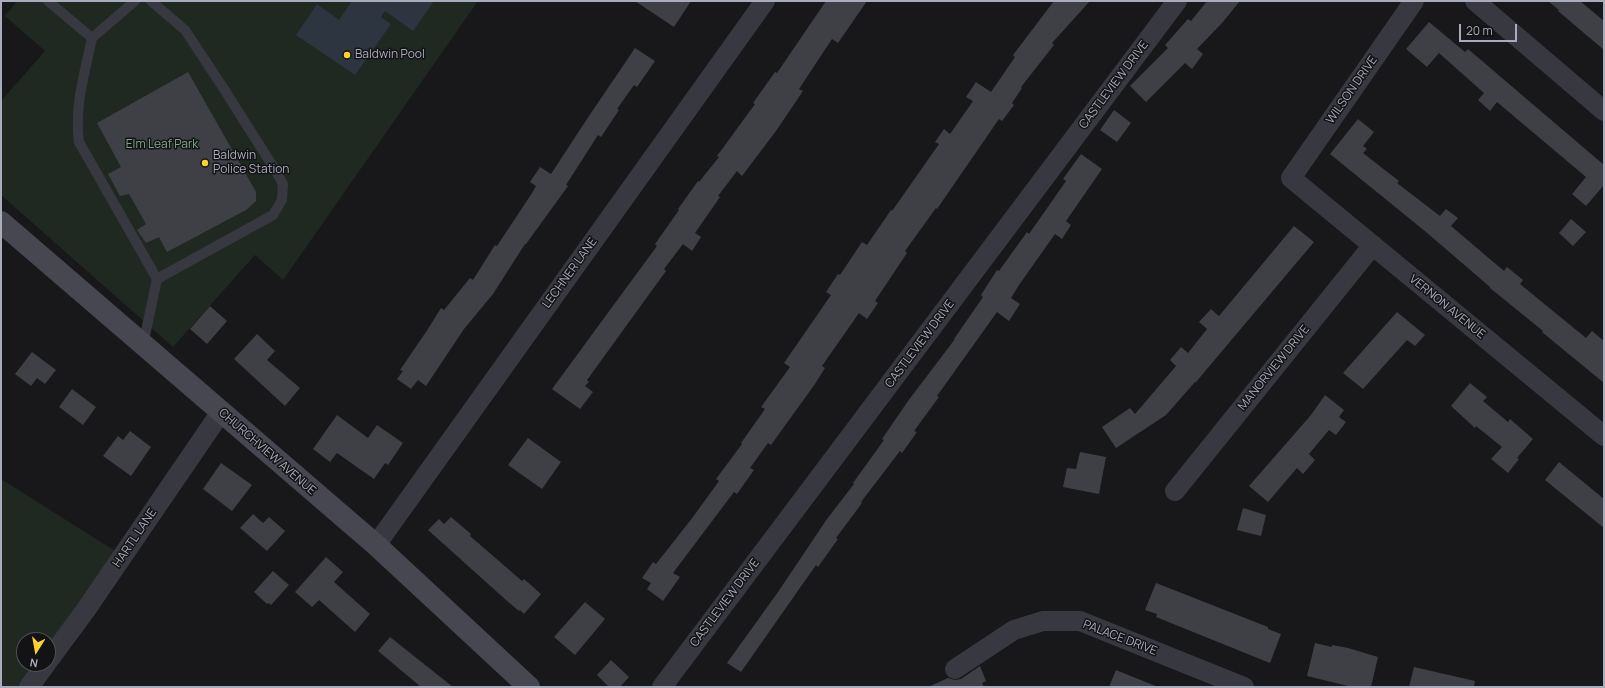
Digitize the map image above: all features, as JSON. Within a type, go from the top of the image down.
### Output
[{"type":"street","name":"LECHNER LANE","points":[[376,545],[765,1]]},
{"type":"street","name":"CASTLEVIEW DRIVE","points":[[662,687],[1177,1]]},
{"type":"street","name":"WILSON DRIVE","points":[[1291,178],[1414,1]]},
{"type":"street","points":[[1475,1],[1604,111]]},
{"type":"street","name":"VERNON AVENUE","points":[[1291,178],[1604,436]]},
{"type":"street","name":"CHURCHVIEW AVENUE","points":[[1,222],[376,545],[529,687]]},
{"type":"street","name":"MANORVIEW DRIVE","points":[[1175,491],[1372,246]]},
{"type":"street","name":"HARTL LANE","points":[[56,650],[85,611],[221,412]]},
{"type":"street","name":"PALACE DRIVE","points":[[955,669],[1014,630],[1043,621],[1080,621],[1244,687]]},
{"type":"street","points":[[29,687],[40,672]]},
{"type":"lane","points":[[48,1],[92,38]]},
{"type":"lane","points":[[135,1],[92,38],[79,102],[76,126],[79,142],[157,279],[143,345]]},
{"type":"lane","points":[[152,1],[185,30],[283,184],[282,200],[273,215],[157,279]]},
{"type":"green space","name":"Elm Leaf Park","points":[[17,1],[478,1],[283,280],[255,255],[173,347],[1,195],[1,101],[45,51],[5,16]]},
{"type":"green space","points":[[1,479],[123,556],[56,648],[56,632],[16,632],[16,672],[38,672],[28,687],[1,687]]},
{"type":"water","name":"Baldwin Pool","points":[[352,1],[434,1],[413,31],[385,11],[381,17],[391,24],[355,75],[296,35],[317,4],[339,20]]},
{"type":"building","points":[[635,1],[691,1],[674,27]]},
{"type":"building","points":[[826,1],[867,1],[838,43],[832,39],[799,89],[803,91],[776,131],[742,176],[737,171],[718,196],[720,197],[695,233],[701,237],[692,251],[683,244],[664,269],[666,271],[587,380],[589,382],[585,386],[593,392],[580,409],[552,389],[657,246],[655,244],[679,210],[678,209],[698,181],[699,182],[719,157],[717,156],[755,104],[753,103],[775,72],[777,73]]},
{"type":"building","points":[[1054,1],[1090,1],[1052,43],[1054,45],[1021,87],[1022,88],[1012,103],[1014,105],[1002,121],[999,119],[937,209],[936,208],[905,251],[907,253],[875,301],[878,303],[867,319],[859,313],[822,366],[825,368],[815,384],[771,445],[768,443],[750,468],[754,470],[737,494],[734,492],[673,573],[680,577],[663,601],[647,589],[651,583],[642,578],[653,562],[656,564],[719,481],[716,479],[742,444],[741,443],[765,409],[761,407],[790,367],[784,363],[831,295],[826,292],[838,274],[840,275],[862,242],[867,245],[891,210],[892,211],[939,144],[935,142],[944,129],[950,134],[973,101],[966,97],[976,82],[991,92],[1015,57],[1013,55]]},
{"type":"building","points":[[1207,1],[1240,1],[1222,23],[1197,49],[1203,54],[1192,69],[1185,63],[1146,102],[1130,86],[1168,48],[1165,45],[1188,19],[1191,21]]},
{"type":"building","points":[[1548,1],[1580,1],[1604,21],[1604,50],[1558,11],[1559,10]]},
{"type":"building","points":[[1429,22],[1465,52],[1468,49],[1604,165],[1604,185],[1586,206],[1572,194],[1586,177],[1497,102],[1490,111],[1478,100],[1484,93],[1439,53],[1427,67],[1406,49]]},
{"type":"building","points":[[635,48],[655,61],[637,87],[634,85],[617,109],[619,110],[601,137],[598,135],[566,185],[568,186],[525,244],[493,294],[464,329],[426,386],[418,380],[411,389],[397,379],[403,371],[400,370],[441,308],[444,310],[470,278],[473,280],[495,245],[497,246],[536,186],[530,182],[540,167],[551,174]]},
{"type":"building","name":"Baldwin Police Station","points":[[188,72],[256,192],[256,201],[246,210],[167,252],[159,237],[146,243],[137,230],[146,224],[129,194],[120,196],[108,174],[121,167],[97,123]]},
{"type":"building","points":[[1114,110],[1131,123],[1117,142],[1100,130]]},
{"type":"building","points":[[1358,119],[1374,132],[1363,146],[1367,149],[1363,153],[1399,181],[1397,183],[1440,216],[1446,209],[1458,218],[1451,226],[1504,271],[1507,267],[1523,280],[1520,284],[1586,338],[1592,331],[1604,341],[1604,383],[1490,288],[1426,232],[1330,154]]},
{"type":"building","points":[[1081,154],[1102,169],[1066,221],[1071,225],[1062,239],[1055,234],[1011,298],[1020,304],[1009,321],[997,312],[937,396],[939,397],[914,431],[917,432],[902,453],[900,451],[861,502],[862,503],[836,538],[838,539],[818,567],[816,565],[741,672],[727,663],[778,592],[827,519],[854,484],[853,483],[884,440],[882,439],[908,401],[955,339],[983,297],[981,295],[997,270],[999,271],[1027,232],[1029,234],[1066,181],[1063,179]]},
{"type":"building","points":[[1571,219],[1586,232],[1573,246],[1559,233]]},
{"type":"building","points":[[1294,226],[1314,242],[1196,382],[1166,415],[1116,448],[1102,427],[1130,408],[1135,414],[1176,366],[1170,360],[1181,347],[1188,353],[1207,329],[1199,322],[1211,309],[1219,316]]},
{"type":"building","points":[[210,306],[227,321],[207,344],[190,329]]},
{"type":"building","points":[[1397,312],[1425,335],[1415,346],[1407,340],[1363,389],[1343,373]]},
{"type":"building","points":[[257,334],[275,351],[267,360],[300,388],[285,406],[234,359]]},
{"type":"building","points":[[32,352],[56,370],[45,384],[37,378],[31,386],[15,374]]},
{"type":"building","points":[[1470,383],[1487,397],[1483,401],[1508,422],[1510,419],[1533,439],[1517,458],[1519,459],[1508,473],[1491,459],[1502,447],[1476,426],[1475,428],[1451,406]]},
{"type":"building","points":[[72,389],[96,407],[83,425],[59,407]]},
{"type":"building","points":[[1325,395],[1344,410],[1339,417],[1346,422],[1336,435],[1329,430],[1309,454],[1315,460],[1303,474],[1297,468],[1268,502],[1249,486],[1311,415]]},
{"type":"building","points":[[337,415],[368,438],[377,425],[403,443],[388,465],[385,463],[374,479],[337,453],[330,462],[313,449]]},
{"type":"building","points":[[130,431],[151,447],[131,476],[103,456],[118,436],[123,440]]},
{"type":"building","points":[[528,438],[561,462],[542,489],[508,465]]},
{"type":"building","points":[[1080,452],[1106,457],[1099,494],[1063,487],[1067,468],[1076,469]]},
{"type":"building","points":[[1559,462],[1604,499],[1604,528],[1545,480]]},
{"type":"building","points":[[221,463],[252,485],[232,511],[203,489]]},
{"type":"building","points":[[1243,508],[1266,515],[1261,536],[1237,530]]},
{"type":"building","points":[[253,514],[263,523],[269,517],[285,531],[267,551],[240,528]]},
{"type":"building","points":[[451,517],[471,534],[470,536],[522,581],[524,579],[541,594],[524,614],[506,600],[428,530],[439,519],[444,524]]},
{"type":"building","points":[[326,557],[343,572],[334,582],[370,614],[355,632],[319,600],[312,607],[295,592]]},
{"type":"building","points":[[273,571],[289,585],[271,605],[268,603],[267,604],[254,592]]},
{"type":"building","points":[[1156,583],[1268,627],[1268,629],[1281,634],[1270,663],[1156,617],[1157,614],[1145,610]]},
{"type":"building","points":[[585,602],[605,619],[575,655],[554,637]]},
{"type":"building","points":[[390,637],[453,687],[421,687],[378,651]]},
{"type":"building","points":[[1315,643],[1332,647],[1332,645],[1348,648],[1378,657],[1371,687],[1352,687],[1307,676]]},
{"type":"building","points":[[611,660],[629,677],[620,687],[609,687],[597,675]]},
{"type":"building","points":[[980,666],[986,681],[982,683],[984,687],[928,687],[948,678],[955,680],[961,679]]},
{"type":"building","points":[[1414,667],[1475,681],[1474,687],[1409,687]]},
{"type":"building","points":[[1116,670],[1158,687],[1109,687]]},
{"type":"place","name":"Baldwin Pool","points":[[347,55]]},
{"type":"place","name":"Baldwin Police Station","points":[[205,163]]}]
